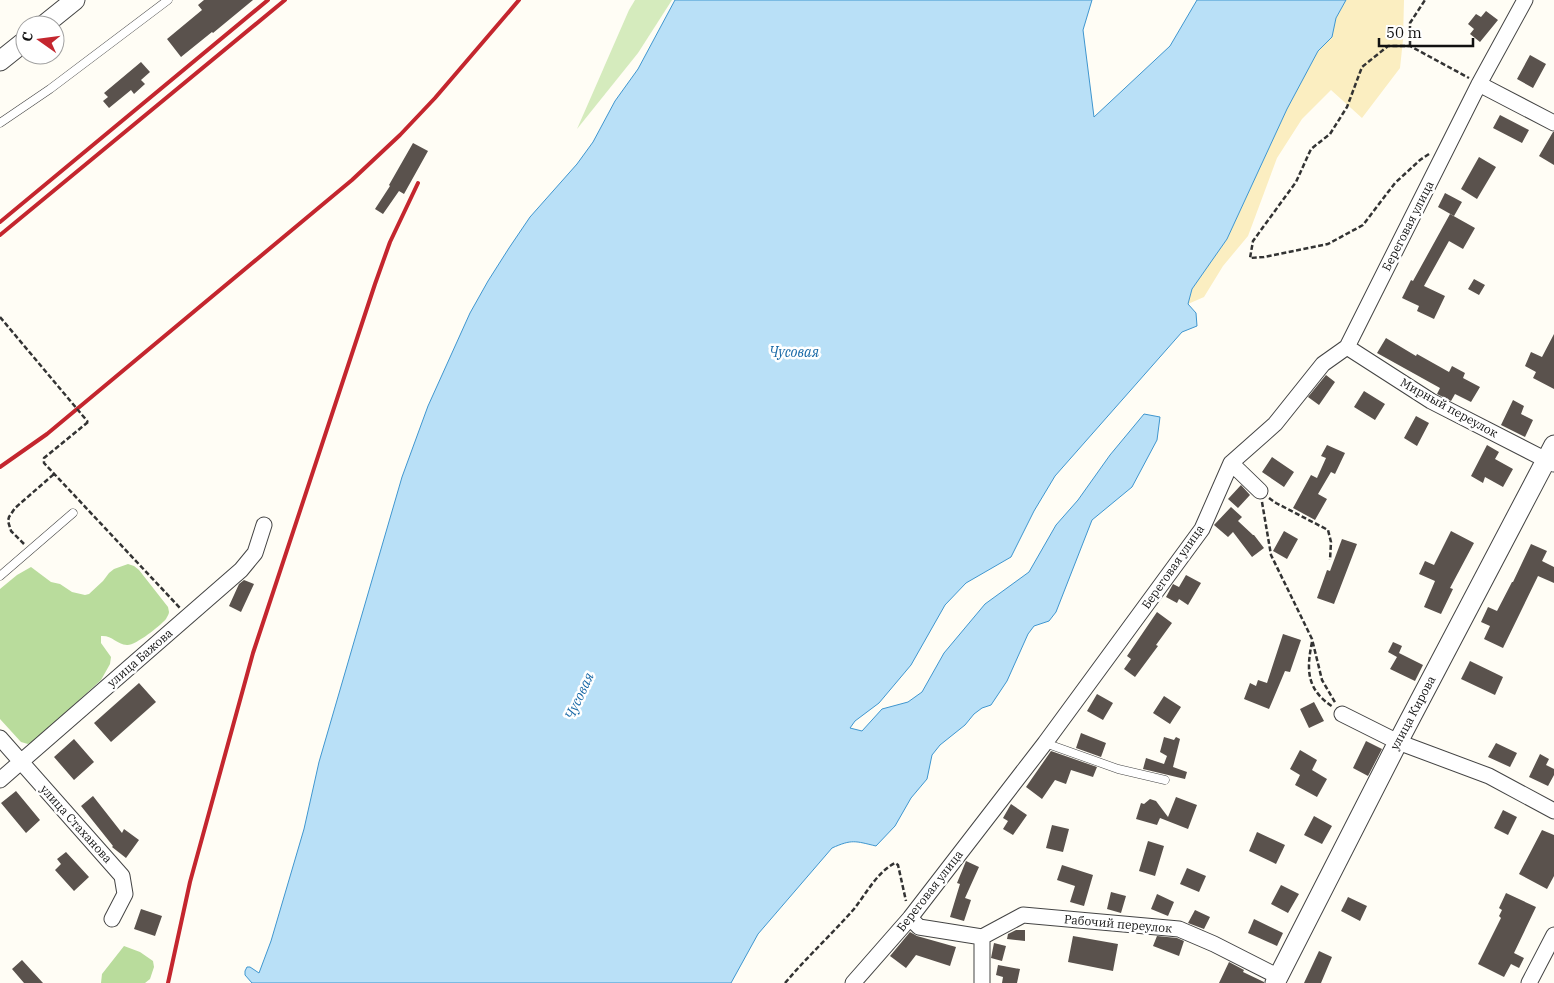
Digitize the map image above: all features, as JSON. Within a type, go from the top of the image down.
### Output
[{"type":"street","points":[[56,15],[75,0]]},
{"type":"street","name":"Береговая улица","points":[[853,983],[910,918],[1045,744],[1202,529],[1230,463],[1275,424],[1323,364],[1347,347],[1479,84],[1526,0]]},
{"type":"street","points":[[0,61],[15,49]]},
{"type":"street","points":[[1479,84],[1554,123]]},
{"type":"street","name":"Мирный переулок","points":[[1347,347],[1431,401],[1551,456]]},
{"type":"street","name":"улица Кирова","points":[[1277,980],[1398,742],[1551,456]]},
{"type":"street","points":[[1230,463],[1260,491]]},
{"type":"street","name":"улица Бажова","points":[[0,780],[241,570],[255,553],[264,525]]},
{"type":"street","points":[[1342,714],[1398,742],[1489,776],[1554,811]]},
{"type":"street","name":"улица Стаханова","points":[[0,738],[122,876],[125,894],[112,919]]},
{"type":"street","name":"Рабочий переулок","points":[[982,937],[1023,915],[1179,929],[1214,944],[1277,980]]},
{"type":"street","points":[[910,918],[919,927],[982,937],[982,983]]},
{"type":"street","points":[[1529,983],[1554,935]]},
{"type":"lane","points":[[0,123],[50,89],[168,0]]},
{"type":"lane","points":[[0,576],[73,513]]},
{"type":"lane","points":[[1045,744],[1118,769],[1164,780]]},
{"type":"path","points":[[1410,46],[1410,23],[1425,0]]},
{"type":"path","points":[[1451,140],[1420,160],[1395,183],[1363,225],[1328,244],[1250,258],[1253,240],[1296,182],[1310,149],[1330,134],[1347,107],[1362,67],[1388,46],[1410,46],[1479,84]]},
{"type":"path","points":[[0,317],[88,422],[44,458],[46,467],[188,616]]},
{"type":"path","points":[[30,551],[11,531],[8,522],[9,517],[15,508],[54,474]]},
{"type":"path","points":[[1260,491],[1276,503],[1328,530],[1331,542],[1330,560]]},
{"type":"path","points":[[1260,491],[1271,555],[1312,639],[1322,680],[1342,714]]},
{"type":"path","points":[[1312,639],[1309,657],[1310,674],[1315,692],[1322,700],[1342,714]]},
{"type":"path","points":[[785,983],[854,908],[881,873],[888,866],[895,863],[898,865],[910,918]]},
{"type":"green space","points":[[635,0],[672,0],[638,53],[577,129],[629,10]]},
{"type":"green space","points":[[128,564],[139,570],[168,607],[169,613],[166,619],[147,635],[131,644],[123,644],[101,636],[101,643],[111,657],[110,664],[101,680],[34,741],[28,744],[21,742],[0,719],[0,589],[17,575],[31,567],[51,582],[60,584],[72,592],[85,595],[89,594],[114,569]]},
{"type":"green space","points":[[124,946],[140,952],[153,961],[154,967],[150,979],[145,983],[101,983],[102,974]]},
{"type":"sand","points":[[1346,0],[1404,0],[1400,68],[1362,118],[1331,90],[1302,119],[1277,158],[1248,236],[1223,266],[1204,297],[1188,304],[1192,289],[1227,239],[1287,109],[1318,51],[1332,37],[1336,18]]},
{"type":"water","name":"Чусовая","points":[[675,0],[1092,0],[1083,30],[1094,117],[1170,46],[1197,0],[1346,0],[1336,18],[1332,37],[1318,51],[1287,109],[1227,239],[1192,289],[1188,304],[1196,313],[1197,326],[1182,332],[1055,476],[1034,511],[1011,557],[966,583],[945,605],[911,665],[879,703],[855,721],[850,728],[862,731],[882,709],[908,702],[922,692],[944,653],[985,604],[1029,572],[1056,525],[1078,500],[1110,455],[1144,414],[1160,417],[1157,440],[1132,487],[1092,520],[1056,612],[1049,621],[1034,626],[1028,634],[1007,681],[991,705],[982,708],[974,714],[965,725],[940,745],[932,755],[927,779],[911,798],[895,826],[876,846],[854,842],[844,843],[832,848],[758,934],[731,983],[252,983],[245,975],[245,971],[247,967],[250,967],[259,973],[271,941],[304,829],[319,762],[402,477],[428,406],[470,313],[488,281],[530,217],[577,164],[593,142],[615,101],[638,69]]},
{"type":"building","points":[[204,0],[253,0],[181,57],[167,39],[202,10],[198,5]]},
{"type":"building","points":[[1486,11],[1498,20],[1480,42],[1470,34],[1474,29],[1468,24],[1476,14],[1481,17]]},
{"type":"building","points":[[1530,55],[1546,64],[1533,88],[1517,79]]},
{"type":"building","points":[[141,62],[150,72],[141,80],[145,84],[134,94],[131,90],[109,108],[103,101],[108,97],[104,93]]},
{"type":"building","points":[[1500,115],[1529,130],[1522,143],[1493,128]]},
{"type":"building","points":[[1554,132],[1554,165],[1539,156]]},
{"type":"building","points":[[413,143],[428,151],[404,194],[399,191],[383,214],[375,209],[390,186]]},
{"type":"building","points":[[1479,157],[1496,167],[1477,199],[1461,189]]},
{"type":"building","points":[[1445,193],[1462,202],[1454,216],[1438,207]]},
{"type":"building","points":[[1450,214],[1475,228],[1463,249],[1449,241],[1424,286],[1445,296],[1434,319],[1417,311],[1419,306],[1402,298]]},
{"type":"building","points":[[1474,279],[1485,285],[1479,295],[1468,289]]},
{"type":"building","points":[[1554,334],[1554,389],[1533,378],[1536,372],[1525,366],[1531,352],[1542,357]]},
{"type":"building","points":[[1386,338],[1416,356],[1417,354],[1449,372],[1452,366],[1465,373],[1463,378],[1480,387],[1471,402],[1455,394],[1451,401],[1437,394],[1440,388],[1377,353]]},
{"type":"building","points":[[1326,375],[1335,382],[1319,405],[1308,397]]},
{"type":"building","points":[[1364,391],[1385,404],[1375,420],[1354,407]]},
{"type":"building","points":[[1513,400],[1524,406],[1521,414],[1533,420],[1525,437],[1501,425]]},
{"type":"building","points":[[1416,416],[1429,423],[1417,446],[1404,438]]},
{"type":"building","points":[[1327,445],[1345,453],[1335,474],[1331,472],[1318,494],[1327,499],[1315,520],[1293,508],[1311,475],[1317,478],[1326,458],[1321,456]]},
{"type":"building","points":[[1487,445],[1499,452],[1495,459],[1513,469],[1503,487],[1485,477],[1483,483],[1471,476]]},
{"type":"building","points":[[1272,457],[1294,472],[1284,487],[1262,472]]},
{"type":"building","points":[[1241,485],[1250,495],[1238,508],[1228,499]]},
{"type":"building","points":[[1231,507],[1242,517],[1238,521],[1254,535],[1264,548],[1252,557],[1233,532],[1228,537],[1214,525]]},
{"type":"building","points":[[1284,531],[1298,539],[1287,559],[1273,551]]},
{"type":"building","points":[[1451,531],[1474,543],[1450,588],[1453,589],[1441,614],[1424,607],[1435,581],[1419,574],[1425,561],[1434,565]]},
{"type":"building","points":[[1342,539],[1357,544],[1334,604],[1317,598],[1327,570],[1330,571]]},
{"type":"building","points":[[1531,544],[1547,551],[1542,561],[1554,567],[1554,583],[1538,576],[1503,648],[1484,639],[1490,626],[1481,622],[1488,607],[1497,611]]},
{"type":"building","points":[[1186,575],[1201,583],[1188,605],[1179,599],[1177,603],[1166,597],[1173,584],[1179,587]]},
{"type":"building","points":[[244,580],[254,584],[241,612],[229,606],[239,584]]},
{"type":"building","points":[[1157,612],[1172,623],[1135,677],[1124,669],[1131,659],[1127,656]]},
{"type":"building","points":[[1283,634],[1301,640],[1290,672],[1285,671],[1269,709],[1244,699],[1250,683],[1256,686],[1258,680],[1267,683]]},
{"type":"building","points":[[1393,642],[1402,646],[1399,653],[1423,665],[1415,681],[1390,669],[1397,657],[1388,652]]},
{"type":"building","points":[[1470,661],[1503,677],[1495,695],[1461,679]]},
{"type":"building","points":[[139,683],[156,702],[111,742],[94,723]]},
{"type":"building","points":[[1097,694],[1113,703],[1103,720],[1087,711]]},
{"type":"building","points":[[1164,696],[1181,707],[1170,724],[1153,713]]},
{"type":"building","points":[[1314,702],[1324,721],[1309,728],[1300,709]]},
{"type":"building","points":[[1081,733],[1106,743],[1101,757],[1076,748]]},
{"type":"building","points":[[1164,737],[1174,740],[1176,737],[1180,739],[1173,767],[1187,772],[1185,779],[1143,769],[1146,758],[1164,764],[1167,756],[1160,752]]},
{"type":"building","points":[[74,739],[94,762],[74,780],[54,757]]},
{"type":"building","points":[[1366,741],[1382,749],[1368,776],[1353,768]]},
{"type":"building","points":[[1496,743],[1517,753],[1510,767],[1488,757]]},
{"type":"building","points":[[1300,750],[1317,760],[1312,770],[1327,779],[1317,797],[1295,785],[1300,775],[1290,769]]},
{"type":"building","points":[[1051,751],[1097,767],[1093,777],[1071,770],[1066,784],[1055,780],[1042,799],[1026,787]]},
{"type":"building","points":[[1540,754],[1549,759],[1546,765],[1554,769],[1554,775],[1548,786],[1529,777]]},
{"type":"building","points":[[16,791],[40,820],[26,833],[1,803]]},
{"type":"building","points":[[93,796],[122,833],[124,829],[139,840],[126,858],[112,847],[81,806]]},
{"type":"building","points":[[1176,797],[1197,805],[1188,829],[1160,818],[1157,825],[1136,819],[1141,803],[1144,804],[1150,799],[1156,801],[1168,817]]},
{"type":"building","points":[[1011,804],[1027,815],[1013,835],[1003,829],[1008,821],[1003,818]]},
{"type":"building","points":[[1503,810],[1517,817],[1508,835],[1494,828]]},
{"type":"building","points":[[1314,816],[1332,826],[1322,844],[1304,835]]},
{"type":"building","points":[[1052,825],[1069,829],[1063,852],[1046,848]]},
{"type":"building","points":[[1542,830],[1554,835],[1554,876],[1547,889],[1519,874]]},
{"type":"building","points":[[1257,832],[1285,845],[1276,864],[1249,851]]},
{"type":"building","points":[[1148,841],[1164,846],[1155,876],[1139,871]]},
{"type":"building","points":[[66,852],[89,877],[74,891],[55,870],[61,864],[57,859]]},
{"type":"building","points":[[966,861],[979,867],[965,898],[971,900],[964,921],[950,917],[960,884],[957,883]]},
{"type":"building","points":[[1062,865],[1093,875],[1084,906],[1070,902],[1075,886],[1057,880]]},
{"type":"building","points":[[1187,868],[1206,876],[1199,892],[1180,884]]},
{"type":"building","points":[[1281,885],[1299,894],[1288,913],[1271,904]]},
{"type":"building","points":[[1111,892],[1126,896],[1121,913],[1107,909]]},
{"type":"building","points":[[1506,893],[1536,907],[1514,953],[1524,958],[1519,968],[1511,964],[1504,977],[1478,964],[1501,918],[1499,916],[1502,910],[1499,908]]},
{"type":"building","points":[[1157,894],[1174,902],[1168,916],[1151,909]]},
{"type":"building","points":[[1348,897],[1367,906],[1360,921],[1341,911]]},
{"type":"building","points":[[141,909],[162,916],[155,936],[134,929]]},
{"type":"building","points":[[1195,910],[1210,917],[1204,929],[1188,923]]},
{"type":"building","points":[[1254,919],[1283,933],[1277,946],[1248,933]]},
{"type":"building","points":[[1016,930],[1025,930],[1025,941],[1007,939],[1008,934]]},
{"type":"building","points":[[910,932],[917,936],[956,947],[950,966],[916,955],[906,968],[890,956]]},
{"type":"building","points":[[1073,936],[1118,944],[1113,971],[1068,962]]},
{"type":"building","points":[[1157,936],[1177,938],[1184,941],[1179,956],[1153,946]]},
{"type":"building","points":[[994,943],[1006,946],[1002,961],[991,958]]},
{"type":"building","points":[[1319,951],[1332,957],[1321,983],[1304,983]]},
{"type":"building","points":[[22,960],[43,983],[24,983],[12,969]]},
{"type":"building","points":[[1229,962],[1244,970],[1243,972],[1264,983],[1219,983]]},
{"type":"building","points":[[998,965],[1020,969],[1017,983],[1002,983],[1003,977],[996,975]]},
{"type":"railway","points":[[0,222],[268,0]]},
{"type":"railway","points":[[0,235],[285,0]]},
{"type":"railway","points":[[0,467],[47,434],[352,180],[400,135],[435,98],[519,0]]},
{"type":"railway","points":[[168,983],[190,882],[253,653],[375,284],[390,242],[418,183]]}]
